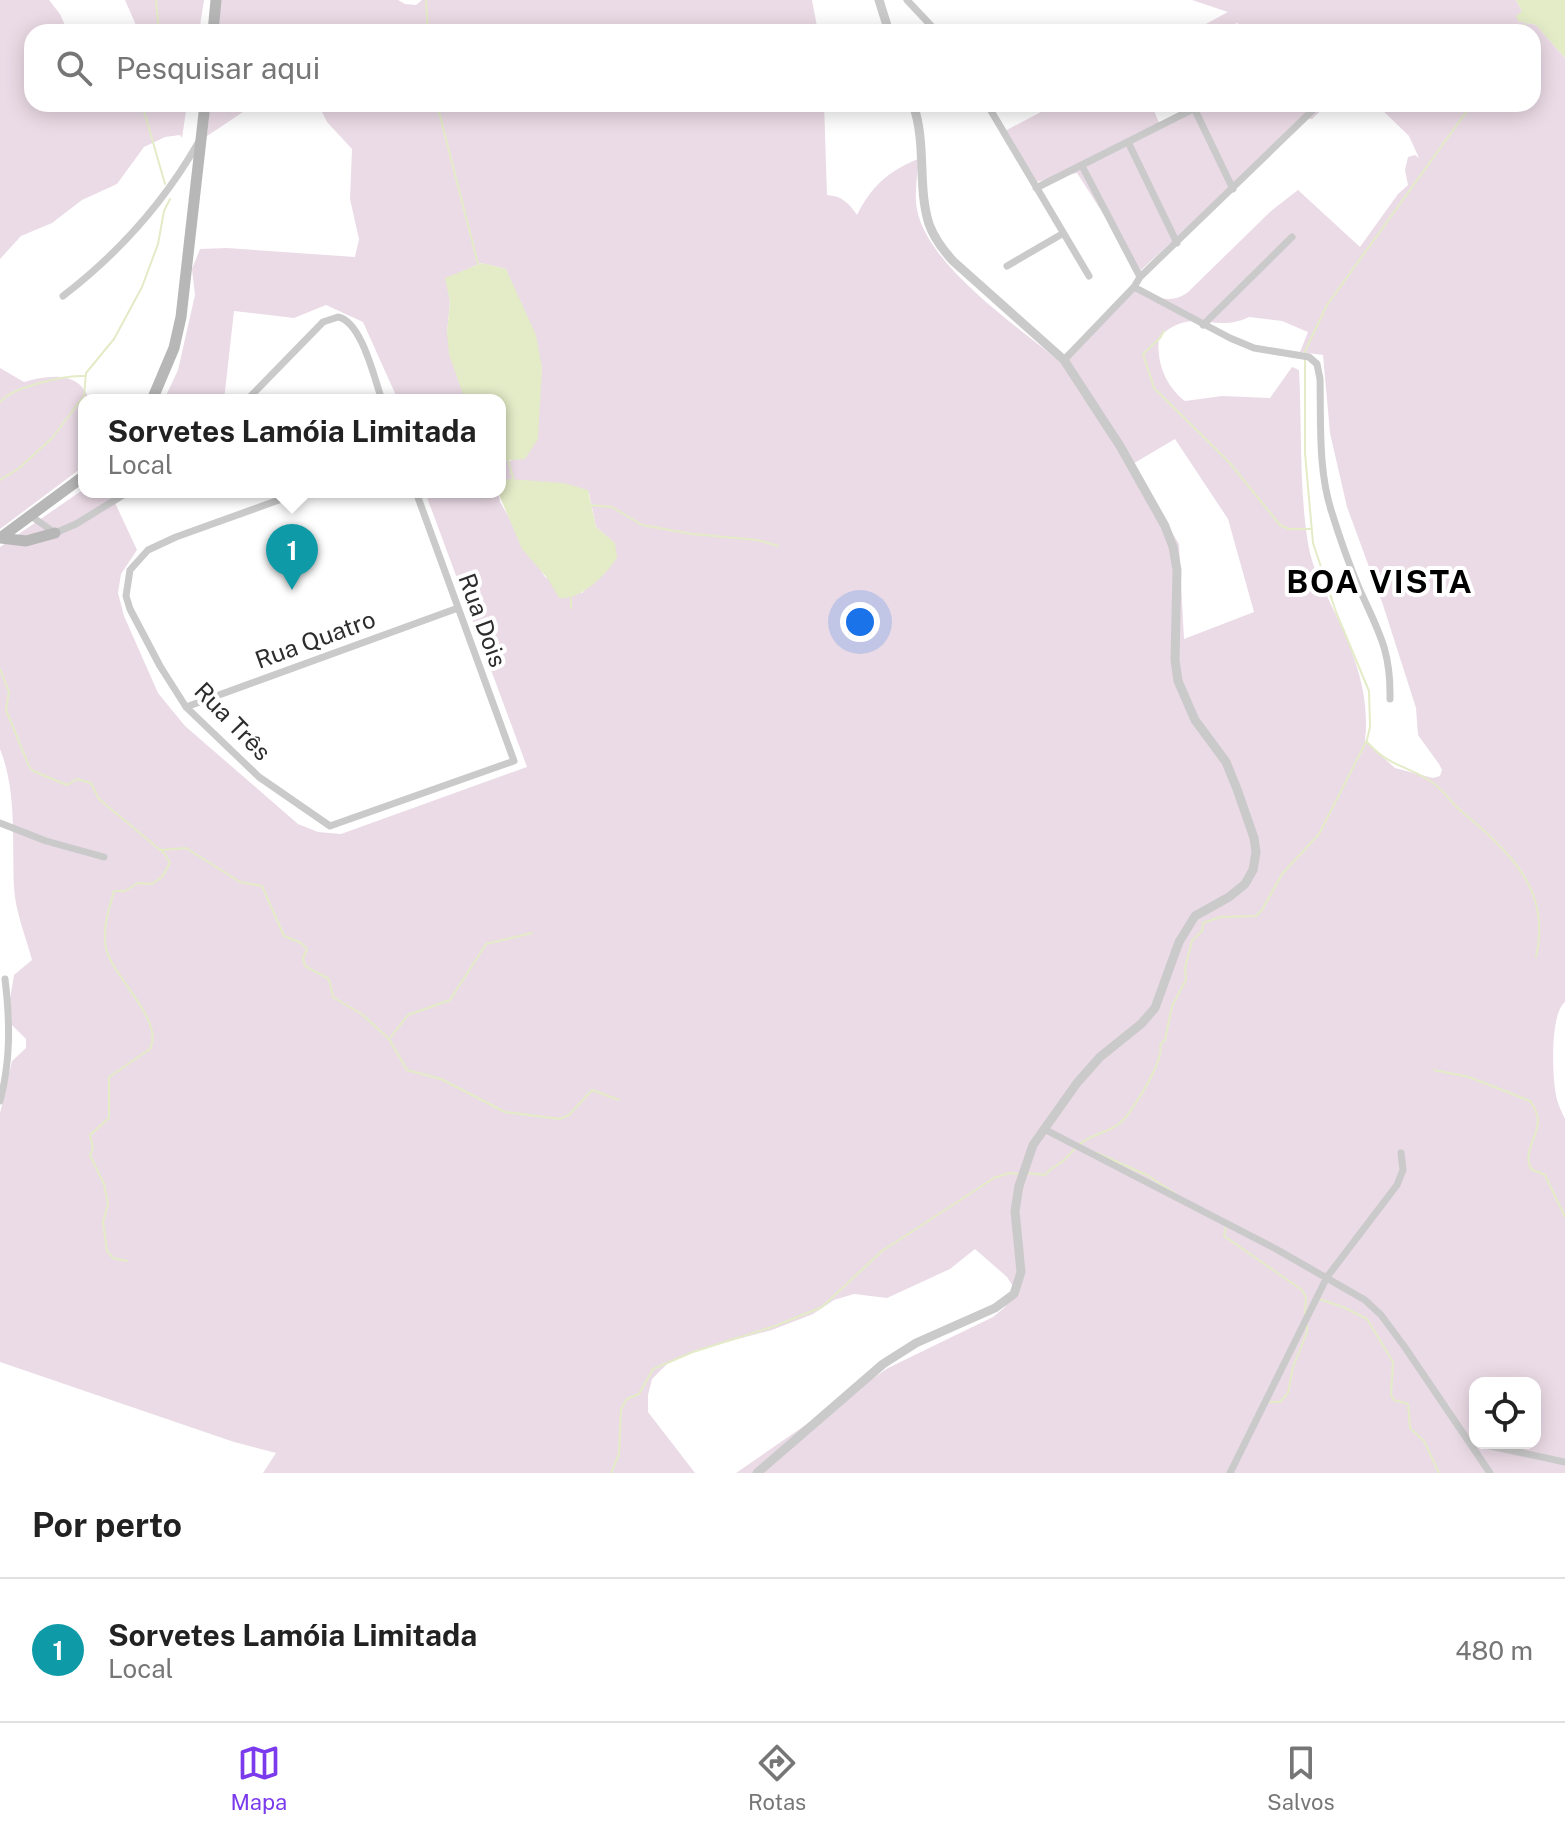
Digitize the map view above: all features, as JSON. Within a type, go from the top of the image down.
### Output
[{"type":"main road","points":[[214,24],[216,0]]},
{"type":"main road","points":[[155,394],[174,348],[181,317],[204,112]]},
{"type":"main road","points":[[0,538],[78,481]]},
{"type":"main road","points":[[0,538],[26,541],[55,533]]},
{"type":"street","points":[[879,0],[886,24]]},
{"type":"street","points":[[907,0],[930,24]]},
{"type":"street","points":[[757,1473],[883,1364],[916,1343],[995,1308],[1014,1294],[1021,1272],[1015,1232],[1019,1186],[1033,1145],[1100,1057],[1141,1024],[1155,1008],[1186,927],[1206,908],[1229,897],[1245,884],[1253,870],[1256,852],[1242,801],[1226,762],[1195,720],[1178,681],[1175,660],[1177,570],[1165,526],[1120,446],[1064,360],[953,261],[939,244],[925,207],[921,137],[915,112]]},
{"type":"street","points":[[992,112],[1089,276]]},
{"type":"street","points":[[1036,188],[1186,112]]},
{"type":"street","points":[[1201,112],[1233,189]]},
{"type":"street","points":[[1064,360],[1140,277],[1311,112]]},
{"type":"street","points":[[63,296],[132,236],[164,196],[201,137]]},
{"type":"street","points":[[1128,142],[1177,243]]},
{"type":"street","points":[[1082,166],[1140,277]]},
{"type":"street","points":[[1007,266],[1062,234]]},
{"type":"street","points":[[1203,325],[1292,237]]},
{"type":"street","points":[[1134,287],[1203,325],[1254,348],[1309,357],[1317,364],[1324,470],[1330,510],[1360,590],[1385,644],[1390,669],[1390,699]]},
{"type":"street","points":[[253,394],[323,322],[338,317],[345,319],[358,335],[380,394]]},
{"type":"street","points":[[31,516],[55,533],[118,498]]},
{"type":"street","name":"Rua Três","points":[[284,498],[148,550],[130,570],[126,596],[130,609],[186,707],[259,777],[330,826],[514,761]]},
{"type":"street","name":"Rua Dois","points":[[418,498],[514,761]]},
{"type":"street","name":"Rua Quatro","points":[[186,707],[458,608]]},
{"type":"street","points":[[0,823],[46,841],[104,857]]},
{"type":"street","points":[[0,1101],[10,1023],[5,979]]},
{"type":"street","points":[[1044,1129],[1327,1277],[1365,1300],[1381,1315],[1469,1436]]},
{"type":"street","points":[[1230,1473],[1327,1277],[1397,1185],[1403,1170],[1401,1153]]},
{"type":"street","points":[[1477,1449],[1490,1473]]},
{"type":"street","points":[[1505,1449],[1565,1462]]},
{"type":"shaded area","points":[[0,0],[49,0],[64,24],[24,24],[24,112],[186,112],[182,138],[180,135],[165,137],[144,147],[117,184],[82,200],[52,223],[21,236],[0,259]]},
{"type":"shaded area","points":[[125,0],[204,0],[200,24],[136,24]]},
{"type":"shaded area","points":[[220,0],[398,0],[416,5],[422,0],[812,0],[816,24],[218,24]]},
{"type":"shaded area","points":[[1192,0],[1516,0],[1522,11],[1518,21],[1532,24],[1237,23],[1206,24],[1228,12]]},
{"type":"shaded area","points":[[1516,0],[1565,0],[1565,58],[1541,31],[1541,24],[1518,21],[1516,16],[1522,11]]},
{"type":"shaded area","points":[[1541,31],[1565,58],[1565,1002],[1557,1019],[1553,1060],[1557,1098],[1565,1119],[1565,1473],[736,1473],[888,1368],[993,1317],[1005,1307],[1014,1288],[1007,1277],[975,1249],[950,1269],[887,1298],[854,1294],[834,1300],[813,1314],[772,1330],[679,1357],[667,1364],[652,1379],[648,1412],[695,1473],[263,1473],[276,1453],[234,1442],[0,1362],[0,1113],[12,1061],[26,1048],[26,1039],[12,1025],[10,999],[14,975],[32,960],[15,896],[13,817],[9,782],[0,749],[0,547],[78,493],[78,498],[113,498],[137,550],[121,574],[118,593],[124,616],[158,693],[185,726],[298,824],[318,832],[341,834],[527,767],[427,498],[499,498],[545,577],[582,593],[617,558],[611,540],[596,527],[589,493],[506,486],[506,461],[511,461],[540,386],[542,368],[506,269],[481,263],[446,279],[450,302],[447,333],[463,394],[395,394],[363,322],[326,305],[294,318],[234,311],[225,394],[167,394],[178,370],[195,295],[192,269],[200,249],[355,257],[359,239],[350,199],[352,149],[327,122],[322,112],[824,112],[827,195],[845,201],[857,215],[882,181],[918,159],[916,202],[922,224],[934,247],[973,290],[1058,360],[1136,288],[1168,299],[1187,293],[1271,211],[1298,190],[1360,247],[1408,185],[1405,170],[1408,157],[1415,155],[1419,158],[1409,136],[1384,112],[1541,112]],"holes":[[[1249,317],[1282,321],[1308,332],[1300,352],[1323,355],[1330,433],[1347,507],[1416,708],[1418,735],[1439,764],[1442,770],[1440,776],[1433,778],[1395,768],[1365,741],[1365,709],[1356,662],[1316,572],[1308,543],[1302,479],[1299,370],[1292,367],[1270,398],[1222,396],[1185,401],[1172,388],[1163,372],[1159,337],[1171,327],[1183,322],[1224,323]],[[1175,439],[1228,519],[1254,612],[1184,639],[1179,544],[1131,465]]]},
{"type":"shaded area","points":[[209,112],[243,112],[207,136]]},
{"type":"shaded area","points":[[1041,112],[1154,112],[1161,127],[1192,112],[1319,112],[1312,119],[1304,118],[1140,271],[1077,173],[1031,183],[1003,132]]},
{"type":"shaded area","points":[[482,263],[506,269],[536,335],[542,368],[538,439],[525,459],[506,461],[506,394],[463,394],[449,354],[447,333],[450,302],[445,278]]},
{"type":"shaded area","points":[[0,368],[24,382],[53,377],[71,379],[87,394],[78,394],[78,470],[0,529]]},
{"type":"shaded area","points":[[506,480],[564,483],[588,490],[596,527],[615,543],[617,558],[592,586],[567,598],[559,598],[548,579],[522,549],[501,498],[506,498]]},
{"type":"waterway","points":[[156,0],[158,24]]},
{"type":"waterway","points":[[426,0],[428,24]]},
{"type":"waterway","points":[[144,112],[165,184]]},
{"type":"waterway","points":[[439,112],[478,264]]},
{"type":"waterway","points":[[1080,1144],[1120,1123],[1146,1086],[1158,1062],[1172,1006],[1186,980],[1185,968],[1192,941],[1202,931],[1203,923],[1220,917],[1256,916],[1262,910],[1282,874],[1319,834],[1367,740],[1370,727],[1369,691],[1336,612],[1313,543],[1305,453],[1305,351],[1327,305],[1466,112]]},
{"type":"waterway","points":[[84,394],[86,373],[114,339],[142,287],[170,199]]},
{"type":"waterway","points":[[1164,331],[1143,354],[1154,388],[1229,462],[1280,525],[1289,529],[1310,529]]},
{"type":"waterway","points":[[0,402],[16,391],[39,383],[84,376]]},
{"type":"waterway","points":[[0,480],[18,469],[52,438],[78,404]]},
{"type":"waterway","points":[[508,460],[514,481]]},
{"type":"waterway","points":[[588,505],[612,507],[642,525],[692,534],[758,540],[778,546]]},
{"type":"waterway","points":[[571,599],[571,608]]},
{"type":"waterway","points":[[0,669],[9,692],[6,710],[33,771],[67,785],[77,779],[91,783],[99,799],[165,854],[170,863],[162,877],[152,884],[138,883],[125,891],[114,891],[105,927],[110,959],[144,1012],[153,1038],[150,1049],[109,1077],[109,1118],[90,1135],[93,1148],[90,1155],[104,1184],[108,1204],[103,1222],[107,1251],[113,1258],[127,1261]]},
{"type":"waterway","points":[[1367,742],[1390,761],[1433,783],[1509,856],[1532,891],[1538,911],[1536,957]]},
{"type":"waterway","points":[[161,850],[186,848],[240,882],[262,886],[284,936],[307,949],[303,958],[305,966],[329,979],[333,997],[363,1015],[389,1039],[407,1070],[441,1079],[505,1112],[560,1119],[569,1115],[592,1090],[619,1100]]},
{"type":"waterway","points":[[390,1038],[408,1015],[450,1000],[486,944],[532,933]]},
{"type":"waterway","points":[[1434,1070],[1469,1077],[1530,1101],[1538,1120],[1528,1161],[1531,1169],[1545,1175],[1565,1217]]},
{"type":"waterway","points":[[1027,1173],[1045,1175],[1075,1149]]},
{"type":"waterway","points":[[1097,1153],[1147,1175],[1176,1194]]},
{"type":"waterway","points":[[611,1473],[619,1454],[621,1409],[627,1399],[639,1394],[653,1369],[822,1307],[882,1251],[994,1178],[1009,1173],[1020,1174]]},
{"type":"waterway","points":[[1226,1227],[1224,1236],[1302,1290],[1306,1297],[1305,1314]]},
{"type":"waterway","points":[[1319,1299],[1367,1319],[1393,1362],[1391,1395],[1394,1400],[1408,1404],[1410,1428],[1424,1441],[1439,1473]]},
{"type":"waterway","points":[[1269,1402],[1280,1402],[1288,1393],[1307,1324]]},
{"type":"place","name":"Sorvetes Lamóia Limitada","points":[[292,590]]},
{"type":"district","name":"BOA VISTA","points":[[1380,581]]}]
